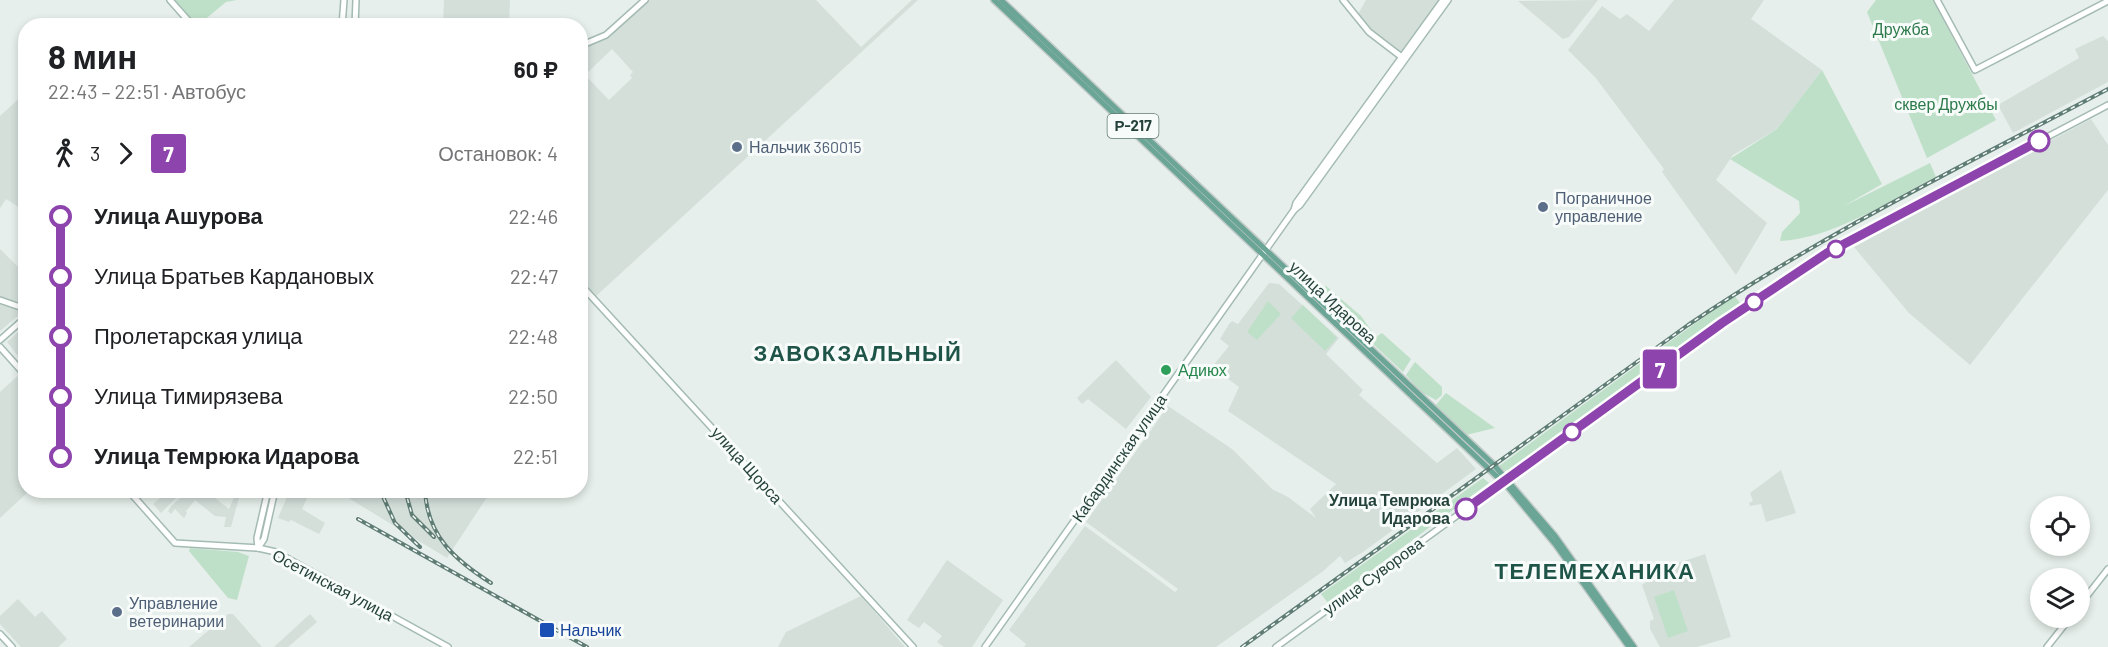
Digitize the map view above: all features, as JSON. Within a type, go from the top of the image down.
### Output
[{"type":"main road","points":[[170,0],[186,18]]},
{"type":"main road","points":[[343,18],[344,0]]},
{"type":"main road","points":[[355,18],[356,0]]},
{"type":"main road","points":[[588,43],[606,35],[645,0]]},
{"type":"main road","name":"улица Идарова","points":[[994,0],[1505,480],[1555,536],[1635,647]]},
{"type":"main road","name":"улица Идарова","points":[[1001,0],[1264,253]]},
{"type":"main road","points":[[1343,0],[1369,32],[1403,58]]},
{"type":"main road","name":"Кабардинская улица","points":[[1403,58],[1443,0]]},
{"type":"main road","name":"Кабардинская улица","points":[[985,647],[1264,253],[1294,210],[1296,203],[1448,0]]},
{"type":"main road","points":[[1937,0],[1975,70],[2108,1]]},
{"type":"main road","name":"улица Суворова","points":[[1276,647],[1722,323],[1827,253],[2108,105]]},
{"type":"main road","name":"улица Щорса","points":[[588,293],[913,647]]},
{"type":"main road","points":[[0,300],[18,306]]},
{"type":"main road","points":[[0,340],[18,324]]},
{"type":"main road","points":[[0,347],[18,367]]},
{"type":"main road","name":"улица Идарова","points":[[1505,480],[1556,545],[1629,647]]},
{"type":"main road","name":"Осетинская улица","points":[[135,498],[175,543],[258,548],[276,552],[448,647]]},
{"type":"main road","points":[[258,548],[257,538],[266,498]]},
{"type":"main road","points":[[258,548],[264,539],[273,498]]},
{"type":"main road","points":[[2090,592],[2108,569]]},
{"type":"main road","points":[[2047,647],[2062,628]]},
{"type":"main road","points":[[0,634],[12,647]]},
{"type":"shaded area","points":[[444,0],[510,0],[509,18],[443,18]]},
{"type":"shaded area","points":[[645,0],[816,0],[861,47],[912,0],[918,0],[594,298],[588,292],[588,78],[609,100],[632,78],[630,75],[633,72],[612,49],[588,72],[588,44]]},
{"type":"shaded area","points":[[1366,0],[1443,0],[1401,57],[1357,16]]},
{"type":"shaded area","points":[[1598,0],[1569,37],[1563,39],[1518,1]]},
{"type":"shaded area","points":[[1674,0],[1764,0],[1751,19],[1822,70],[1777,129],[1733,155],[1716,180],[1767,223],[1736,275],[1662,172],[1664,169],[1595,77],[1568,50],[1602,6],[1620,19],[1627,14],[1649,31]]},
{"type":"shaded area","points":[[2103,36],[2108,41],[2108,82],[2013,133],[1998,105],[2079,58],[2075,49]]},
{"type":"shaded area","points":[[18,99],[18,207],[6,199],[0,208],[0,116]]},
{"type":"shaded area","points":[[2091,119],[2108,145],[2108,190],[1970,365],[1909,313],[1854,247]]},
{"type":"shaded area","points":[[0,249],[18,267],[18,316],[0,331]]},
{"type":"shaded area","points":[[1269,283],[1279,284],[1339,338],[1326,354],[1363,390],[1359,395],[1437,463],[1457,448],[1476,469],[1363,552],[1345,563],[1340,556],[1322,572],[1216,647],[1024,647],[1026,644],[1009,630],[1085,526],[1175,592],[1178,589],[1086,522],[1168,406],[1232,449],[1272,489],[1288,497],[1316,518],[1310,509],[1336,484],[1228,411],[1239,387],[1212,367],[1229,346],[1220,339],[1229,324],[1232,321],[1238,324]]},
{"type":"shaded area","points":[[18,332],[18,356],[7,342]]},
{"type":"shaded area","points":[[1116,360],[1151,397],[1126,429],[1088,399],[1082,404],[1077,398]]},
{"type":"shaded area","points":[[18,376],[18,498],[21,498],[0,518],[0,392]]},
{"type":"shaded area","points":[[1781,470],[1796,513],[1766,522],[1761,504],[1750,506],[1749,503],[1753,501],[1750,493]]},
{"type":"shaded area","points":[[160,498],[176,498],[161,513],[153,504]]},
{"type":"shaded area","points":[[180,498],[215,498],[229,509],[234,498],[239,498],[231,527],[224,527],[226,517],[215,516],[195,500],[186,511],[184,518],[175,509],[171,514],[168,511]]},
{"type":"shaded area","points":[[287,498],[307,498],[302,509],[325,523],[319,534],[291,520],[289,522],[278,518]]},
{"type":"shaded area","points":[[348,498],[486,498],[447,558]]},
{"type":"shaded area","points":[[1705,554],[1731,637],[1697,647],[1660,647],[1650,629],[1650,621],[1654,619],[1642,585],[1669,566]]},
{"type":"shaded area","points":[[947,560],[1003,600],[972,647],[944,647],[937,642],[942,636],[924,622],[919,628],[907,620]]},
{"type":"shaded area","points":[[861,596],[905,647],[778,647],[786,632]]},
{"type":"shaded area","points":[[18,599],[35,617],[42,611],[67,639],[58,647],[21,647],[0,624],[0,616]]},
{"type":"shaded area","points":[[228,614],[233,614],[262,647],[189,647]]},
{"type":"shaded area","points":[[310,614],[317,622],[288,647],[274,647]]},
{"type":"green space","points":[[175,0],[237,0],[226,2],[207,18],[190,18]]},
{"type":"green space","name":"сквер Дружбы","points":[[1876,0],[1933,0],[1996,120],[1927,158],[1867,12]]},
{"type":"green space","points":[[1822,70],[1882,184],[1844,206],[1930,163],[1936,177],[1840,226],[1800,239],[1780,241],[1782,232],[1800,213],[1799,201],[1730,159],[1777,129]]},
{"type":"green space","points":[[1326,286],[1361,316],[1376,337],[1382,333],[1411,359],[1403,372],[1315,290]]},
{"type":"green space","points":[[1734,295],[1741,304],[1509,470],[1503,471],[1499,466]]},
{"type":"green space","points":[[1268,301],[1281,314],[1257,340],[1247,332]]},
{"type":"green space","points":[[1303,305],[1337,338],[1325,351],[1291,318]]},
{"type":"green space","points":[[1415,362],[1442,387],[1442,395],[1436,400],[1421,392],[1406,375]]},
{"type":"green space","points":[[1446,393],[1495,428],[1466,435],[1435,406]]},
{"type":"green space","points":[[1483,478],[1489,483],[1328,603],[1321,594]]},
{"type":"green space","points":[[190,548],[238,552],[249,556],[237,600],[228,598],[189,551]]},
{"type":"green space","points":[[1674,590],[1688,631],[1668,638],[1654,597]]},
{"type":"railway","points":[[1242,647],[1688,325],[1738,292],[1895,201],[2108,89]]},
{"type":"railway","points":[[384,498],[395,523],[420,547]]},
{"type":"railway","points":[[407,498],[412,515],[434,537]]},
{"type":"railway","points":[[426,498],[431,521],[445,545],[455,556],[491,583]]},
{"type":"railway","points":[[358,519],[587,647]]},
{"type":"bus line","name":"7","points":[[1466,509],[1722,323],[1827,253],[2039,141]]},
{"type":"place","name":"Нальчик 360015","points":[[737,147]]},
{"type":"place","name":"Пограничное управление","points":[[1543,207]]},
{"type":"place","name":"Адиюх","points":[[1166,370]]},
{"type":"place","name":"Улица Темрюка Идарова","points":[[1466,509]]},
{"type":"place","name":"Управление ветеринарии","points":[[117,612]]},
{"type":"place","name":"Нальчик","points":[[547,630]]},
{"type":"district","name":"ЗАВОКЗАЛЬНЫЙ","points":[[858,353]]},
{"type":"district","name":"ТЕЛЕМЕХАНИКА","points":[[1595,571]]},
{"type":"park label","name":"Дружба","points":[[1901,29]]}]
